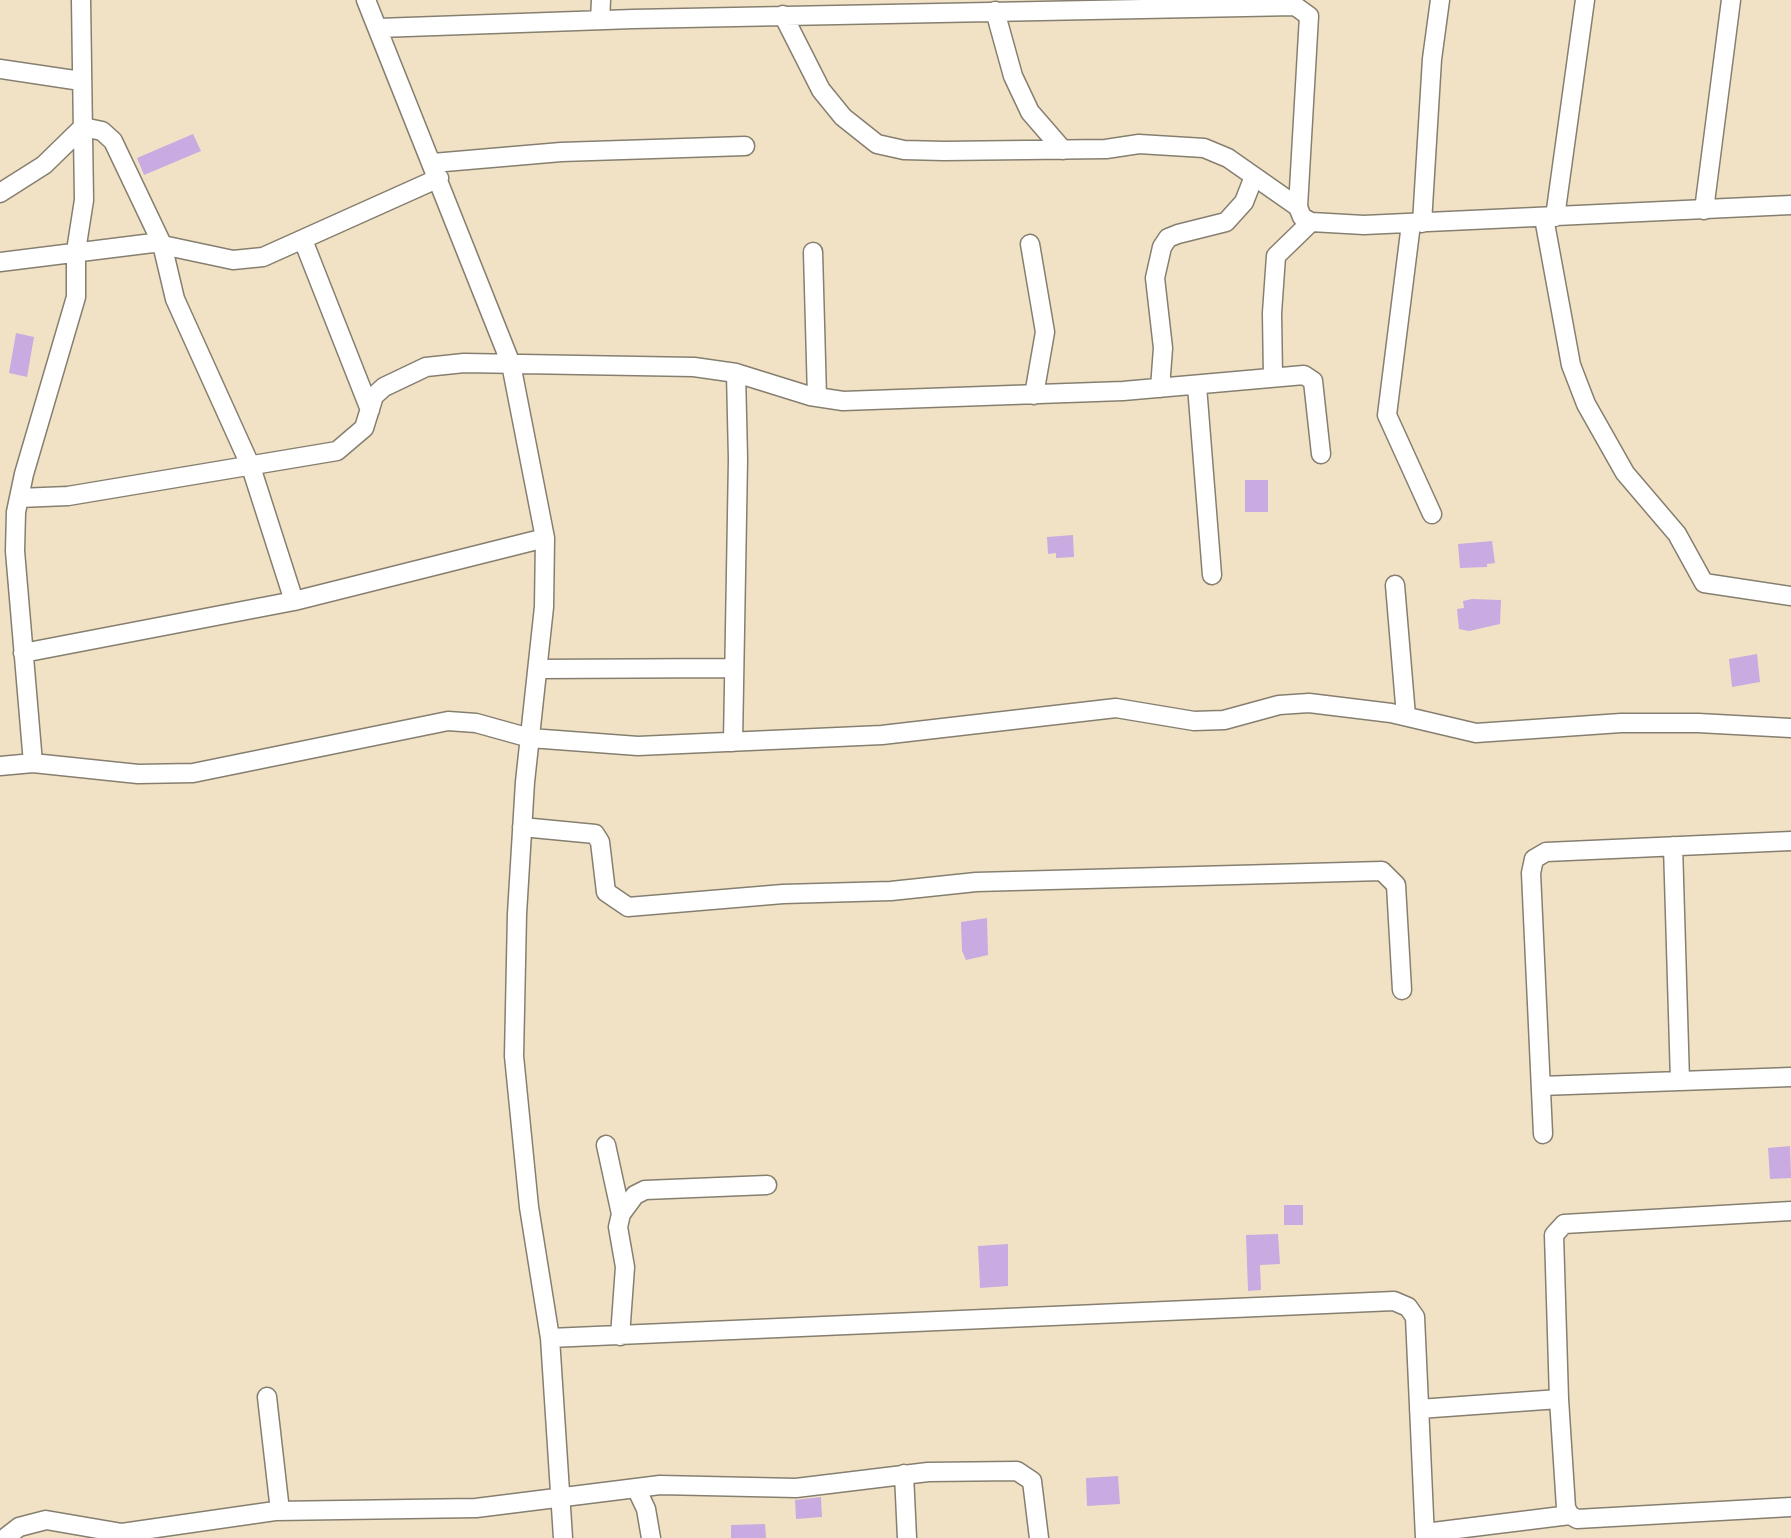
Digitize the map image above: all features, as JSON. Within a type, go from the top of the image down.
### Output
[{"type":"street","points":[[33,763],[23,653],[8,566],[19,498],[76,297],[76,251],[84,200],[81,0]]},
{"type":"street","points":[[366,0],[511,364],[545,538],[538,669],[522,827],[514,1056],[529,1207],[550,1338],[563,1538]]},
{"type":"street","points":[[600,20],[601,0]]},
{"type":"street","points":[[1432,514],[1387,415],[1417,223],[1440,0]]},
{"type":"street","points":[[1585,0],[1549,217],[1571,365],[1586,404],[1625,473],[1677,534],[1704,583],[1791,596]]},
{"type":"street","points":[[1704,210],[1731,0]]},
{"type":"street","points":[[379,28],[783,15],[876,7],[995,11],[1279,3],[1295,6],[1309,16],[1298,207],[1302,217],[1311,222],[1417,223],[1791,205]]},
{"type":"street","points":[[995,11],[1013,76],[1030,112],[1063,150]]},
{"type":"street","points":[[783,15],[821,90],[843,117],[877,144],[904,150],[1063,150],[1139,144],[1204,148],[1228,158],[1253,179],[1298,207]]},
{"type":"street","points":[[0,69],[81,81]]},
{"type":"street","points":[[0,193],[44,165],[83,127]]},
{"type":"street","points":[[83,127],[102,131],[113,141],[162,244],[175,299],[251,467],[294,601]]},
{"type":"street","points":[[0,262],[76,251],[162,244],[233,260],[263,257],[303,240],[436,171],[561,152],[745,146]]},
{"type":"street","points":[[1160,388],[1163,348],[1155,278],[1162,247],[1168,238],[1178,234],[1226,222],[1244,202],[1253,179]]},
{"type":"street","points":[[1273,377],[1272,313],[1276,256],[1311,222]]},
{"type":"street","points":[[303,240],[370,410]]},
{"type":"street","points":[[1030,244],[1045,332],[1034,395]]},
{"type":"street","points":[[813,252],[817,397]]},
{"type":"street","points":[[19,498],[68,496],[337,451],[364,428],[374,396],[384,387],[426,367],[464,363],[694,367],[736,373],[817,397],[871,401],[1197,386],[1304,375],[1313,381],[1321,454]]},
{"type":"street","points":[[733,742],[738,459],[736,373]]},
{"type":"street","points":[[1197,386],[1212,575]]},
{"type":"street","points":[[23,653],[294,601],[545,538]]},
{"type":"street","points":[[1395,585],[1406,716]]},
{"type":"street","points":[[538,669],[732,668]]},
{"type":"street","points":[[0,766],[33,763],[126,773],[193,773],[448,721],[476,723],[530,738],[638,746],[882,735],[1116,708],[1194,721],[1224,720],[1279,705],[1309,703],[1406,716],[1476,733],[1621,723],[1791,728]]},
{"type":"street","points":[[522,827],[595,834],[600,842],[606,892],[628,907],[783,894],[891,891],[976,882],[1382,871],[1396,885],[1402,990]]},
{"type":"street","points":[[1543,1134],[1531,873],[1534,859],[1546,852],[1791,841]]},
{"type":"street","points":[[1673,846],[1680,1081]]},
{"type":"street","points":[[1541,1086],[1791,1077]]},
{"type":"street","points":[[606,1145],[621,1214],[619,1241],[625,1267],[620,1336]]},
{"type":"street","points":[[621,1214],[635,1195],[645,1190],[767,1185]]},
{"type":"street","points":[[1791,1211],[1564,1224],[1557,1228],[1554,1235],[1559,1399],[1566,1508],[1570,1515],[1577,1519],[1791,1507]]},
{"type":"street","points":[[550,1338],[1394,1301],[1408,1307],[1415,1317],[1425,1535],[1570,1515]]},
{"type":"street","points":[[267,1397],[280,1511]]},
{"type":"street","points":[[1419,1409],[1559,1399]]},
{"type":"street","points":[[5,1538],[19,1527],[46,1520],[122,1533],[280,1511],[476,1508],[636,1488],[796,1488],[904,1474],[1017,1471],[1032,1481],[1039,1538]]},
{"type":"street","points":[[904,1474],[907,1538]]},
{"type":"street","points":[[636,1488],[646,1509],[651,1538]]},
{"type":"building","points":[[193,134],[201,151],[144,175],[137,158]]},
{"type":"building","points":[[16,333],[34,337],[27,377],[9,373]]},
{"type":"building","points":[[1245,480],[1268,480],[1268,512],[1245,512]]},
{"type":"building","points":[[1073,535],[1074,557],[1056,558],[1056,553],[1048,554],[1047,537]]},
{"type":"building","points":[[1492,541],[1495,563],[1487,564],[1487,567],[1460,568],[1458,544]]},
{"type":"building","points":[[1501,600],[1500,624],[1469,631],[1459,629],[1457,609],[1464,608],[1463,601]]},
{"type":"building","points":[[1757,654],[1760,682],[1732,687],[1729,659]]},
{"type":"building","points":[[987,918],[988,955],[966,960],[962,951],[961,922]]},
{"type":"building","points":[[1790,1146],[1791,1178],[1770,1179],[1768,1148]]},
{"type":"building","points":[[1284,1205],[1303,1205],[1303,1225],[1284,1225]]},
{"type":"building","points":[[1278,1234],[1280,1264],[1260,1265],[1261,1290],[1248,1291],[1246,1235]]},
{"type":"building","points":[[1008,1244],[1008,1286],[980,1288],[978,1246]]},
{"type":"building","points":[[1118,1476],[1120,1504],[1087,1506],[1086,1478]]},
{"type":"building","points":[[821,1497],[822,1517],[796,1519],[795,1500]]},
{"type":"building","points":[[765,1524],[766,1538],[731,1538],[731,1525]]}]
